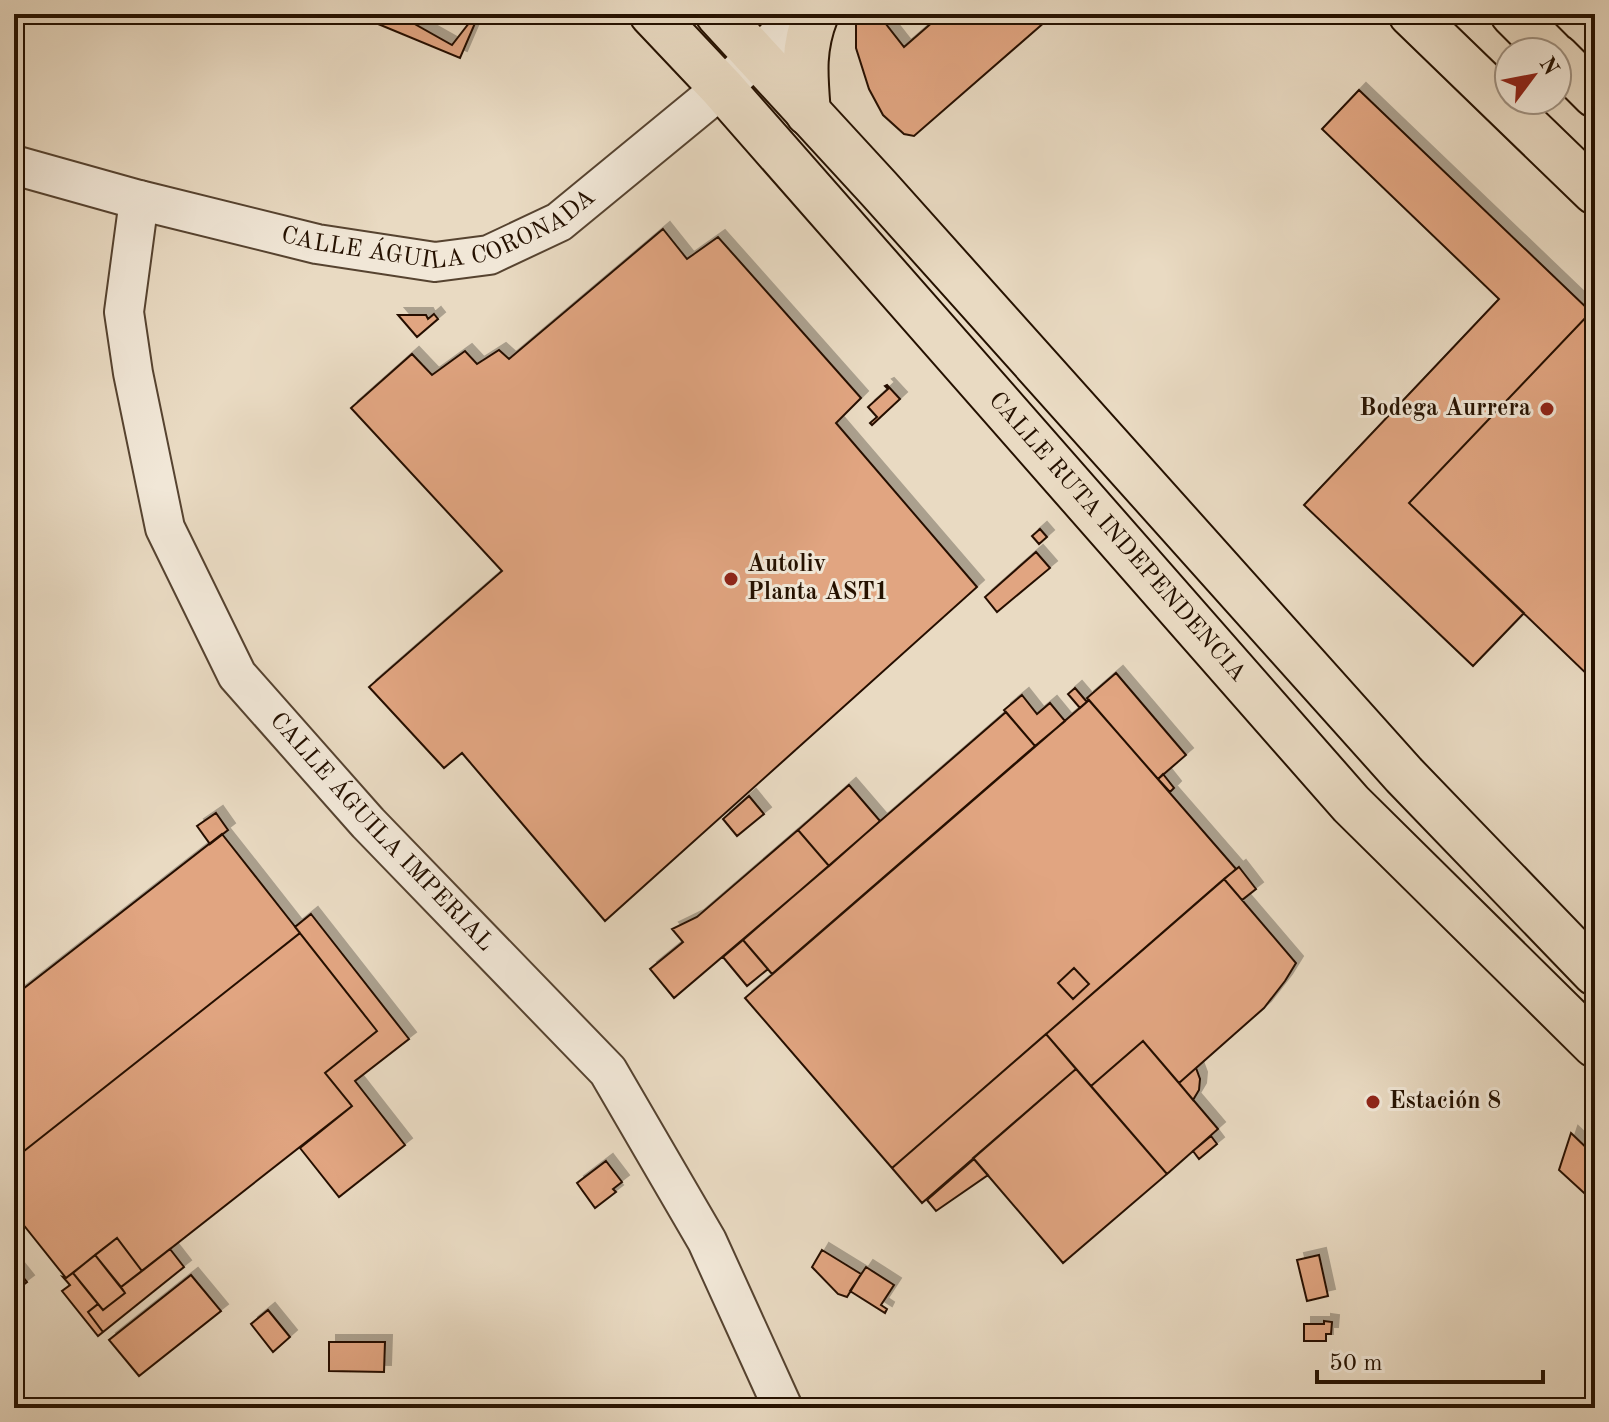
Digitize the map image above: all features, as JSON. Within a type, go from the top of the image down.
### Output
[{"type":"main road","name":"CALLE RUTA INDEPENDENCIA","points":[[652,14],[722,88],[1351,804],[1595,1045]]},
{"type":"main road","points":[[718,14],[1404,775],[1595,973]]},
{"type":"main road","points":[[808,113],[804,65],[809,32],[816,14]]},
{"type":"main road","points":[[1411,14],[1595,192]]},
{"type":"main road","points":[[1513,14],[1535,36]]},
{"type":"main road","points":[[1573,73],[1595,95]]},
{"type":"street","name":"CALLE ÁGUILA CORONADA","points":[[14,165],[317,244],[435,262],[489,255],[559,222],[722,88],[802,14]]},
{"type":"street","name":"CALLE ÁGUILA IMPERIAL","points":[[139,200],[124,312],[133,373],[165,528],[237,675],[368,823],[608,1071],[707,1241],[783,1408]]},
{"type":"building","points":[[354,14],[479,14],[460,58]]},
{"type":"building","points":[[397,14],[476,14],[452,45]]},
{"type":"building","points":[[865,14],[878,14],[904,47],[942,14],[1054,14],[914,136],[904,134],[883,115],[869,89],[856,48],[856,22]]},
{"type":"building","points":[[1359,90],[1591,312],[1409,503],[1524,613],[1473,666],[1304,505],[1499,299],[1322,129]]},
{"type":"building","name":"Autoliv Planta AST1","points":[[663,229],[687,259],[718,237],[861,398],[836,423],[977,587],[605,921],[462,753],[444,768],[369,687],[502,571],[351,408],[412,354],[432,375],[465,351],[477,364],[499,350],[509,359]]},
{"type":"building","name":"Bodega Aurrera","points":[[1591,312],[1595,316],[1595,682],[1409,503]]},
{"type":"building","points":[[434,314],[438,319],[417,337],[398,315],[426,315],[428,319]]},
{"type":"building","points":[[887,385],[900,399],[872,425],[870,423],[877,417],[868,407],[888,389]]},
{"type":"building","points":[[1040,529],[1047,537],[1039,544],[1032,536]]},
{"type":"building","points":[[1036,552],[1050,568],[997,612],[985,597]]},
{"type":"building","points":[[1116,673],[1186,755],[1158,779],[1087,698]]},
{"type":"building","points":[[1075,688],[1087,702],[1080,708],[1068,694]]},
{"type":"building","points":[[1022,695],[1037,714],[1050,703],[1065,721],[1035,746],[1004,710]]},
{"type":"building","points":[[1089,700],[1236,869],[892,1168],[745,998]],"holes":[[[1074,968],[1089,984],[1073,999],[1058,983]]]},
{"type":"building","points":[[1006,712],[1035,746],[772,974],[743,940]]},
{"type":"building","points":[[1163,774],[1174,788],[1170,792],[1158,779]]},
{"type":"building","points":[[849,785],[880,821],[829,866],[798,830]]},
{"type":"building","points":[[749,796],[764,814],[737,836],[723,819]]},
{"type":"building","points":[[216,813],[228,830],[210,844],[197,826]]},
{"type":"building","points":[[798,830],[829,866],[674,998],[650,969],[683,942],[672,929],[697,917]]},
{"type":"building","points":[[222,834],[300,933],[14,1159],[14,996]]},
{"type":"building","points":[[1239,867],[1256,889],[1242,900],[1224,879]]},
{"type":"building","points":[[1224,879],[1296,963],[1285,981],[1264,1008],[1179,1083],[1143,1041],[1091,1086],[1046,1034]]},
{"type":"building","points":[[311,914],[409,1039],[355,1081],[405,1145],[339,1197],[300,1148],[352,1106],[325,1073],[377,1031],[295,927]]},
{"type":"building","points":[[300,933],[377,1031],[325,1073],[352,1106],[142,1271],[117,1238],[66,1278],[14,1213],[14,1159]]},
{"type":"building","points":[[743,940],[768,969],[747,986],[723,957]]},
{"type":"building","points":[[1074,968],[1089,984],[1073,999],[1058,983]]},
{"type":"building","points":[[1046,1034],[1076,1069],[922,1203],[892,1168]]},
{"type":"building","points":[[1143,1041],[1218,1129],[1167,1174],[1091,1086]]},
{"type":"building","points":[[1196,1068],[1200,1079],[1199,1090],[1193,1100],[1179,1083]]},
{"type":"building","points":[[1076,1069],[1167,1174],[1063,1263],[973,1158]]},
{"type":"building","points":[[1571,1133],[1595,1156],[1595,1203],[1559,1170]]},
{"type":"building","points":[[1211,1136],[1217,1144],[1199,1159],[1193,1151]]},
{"type":"building","points":[[974,1159],[988,1175],[936,1211],[927,1200]]},
{"type":"building","points":[[606,1161],[622,1182],[613,1189],[616,1192],[595,1208],[577,1183]]},
{"type":"building","points":[[117,1238],[142,1271],[121,1287],[95,1255]]},
{"type":"building","points":[[170,1249],[184,1267],[103,1332],[88,1312],[98,1304],[103,1310],[125,1293],[121,1287]]},
{"type":"building","points":[[822,1250],[861,1274],[847,1297],[838,1294],[812,1267]]},
{"type":"building","points":[[95,1255],[125,1293],[103,1310],[73,1273]]},
{"type":"building","points":[[1319,1255],[1328,1296],[1307,1301],[1297,1260]]},
{"type":"building","points":[[14,1266],[27,1282],[14,1292]]},
{"type":"building","points":[[866,1267],[894,1285],[881,1305],[887,1309],[885,1313],[850,1291]]},
{"type":"building","points":[[73,1273],[98,1304],[88,1312],[103,1332],[98,1336],[62,1291],[70,1285],[63,1277]]},
{"type":"building","points":[[191,1275],[221,1311],[139,1376],[109,1340]]},
{"type":"building","points":[[268,1310],[290,1337],[273,1352],[251,1324]]},
{"type":"building","points":[[1324,1321],[1332,1322],[1331,1334],[1326,1334],[1326,1341],[1304,1341],[1304,1324],[1324,1324]]},
{"type":"building","points":[[329,1342],[385,1342],[384,1372],[329,1371]]},
{"type":"place","name":"Bodega Aurrera","points":[[1547,409]]},
{"type":"place","name":"Autoliv Planta AST1","points":[[731,579]]},
{"type":"place","name":"Estación 8","points":[[1373,1102]]}]
